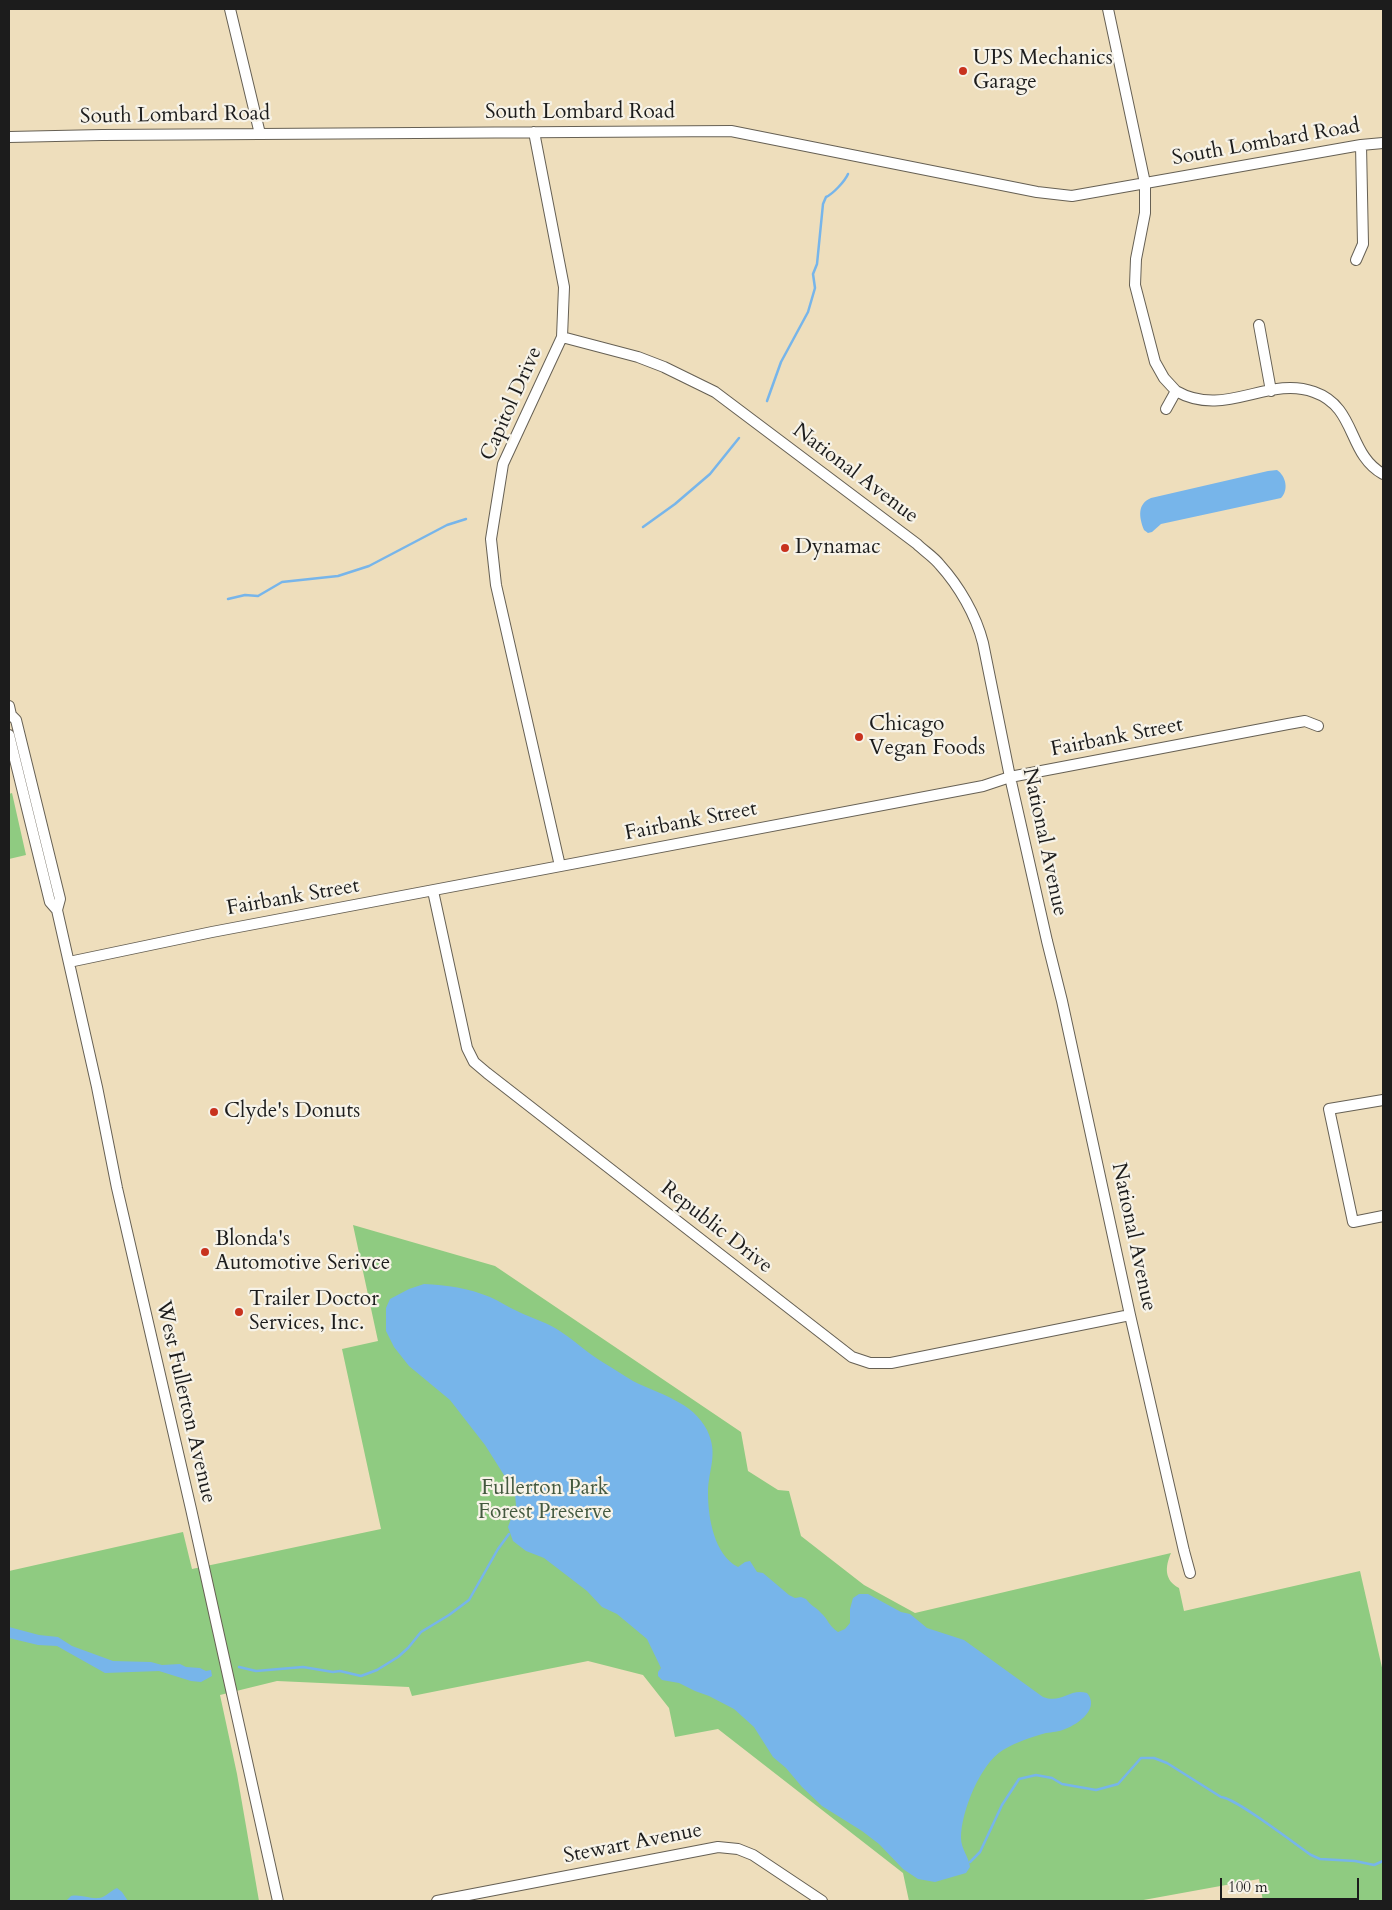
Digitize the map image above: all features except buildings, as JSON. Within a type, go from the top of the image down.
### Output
[{"type":"street","points":[[230,9],[260,134]]},
{"type":"street","points":[[1108,9],[1150,182],[1136,259],[1136,285],[1154,362],[1164,378],[1176,391],[1201,401],[1230,400],[1289,388],[1305,389],[1325,397],[1345,416],[1362,454],[1370,464],[1383,474]]},
{"type":"street","name":"South Lombard Road","points":[[9,138],[260,134],[732,131],[1037,192],[1072,196],[1383,142]]},
{"type":"street","name":"Capitol Drive","points":[[534,132],[564,286],[562,337],[503,464],[491,539],[496,585],[560,866]]},
{"type":"street","points":[[1356,260],[1363,244],[1361,145]]},
{"type":"street","points":[[1259,325],[1271,391]]},
{"type":"street","name":"National Avenue","points":[[562,337],[638,357],[664,367],[715,392],[940,564],[964,598],[981,636],[1046,941],[1062,1001],[1130,1315],[1190,1572]]},
{"type":"street","points":[[1166,409],[1176,391]]},
{"type":"street","name":"West Fullerton Avenue","points":[[9,714],[16,720],[60,899],[57,910]]},
{"type":"street","name":"Fairbank Street","points":[[69,962],[212,932],[983,786],[1010,777],[1288,724],[1305,721],[1318,726]]},
{"type":"street","name":"West Fullerton Avenue","points":[[9,735],[50,902],[57,910],[69,962],[117,1188],[278,1901]]},
{"type":"street","name":"Republic Drive","points":[[433,891],[467,1048],[474,1062],[852,1357],[870,1363],[891,1363],[1130,1315]]},
{"type":"street","points":[[1383,1100],[1329,1109],[1352,1222],[1383,1216]]},
{"type":"street","name":"Stewart Avenue","points":[[437,1901],[718,1847],[738,1849],[753,1855],[822,1901]]},
{"type":"green space","points":[[12,793],[26,855],[9,859],[9,794]]},
{"type":"green space","name":"Fullerton Park Forest Preserve","points":[[353,1225],[495,1266],[741,1432],[748,1471],[778,1490],[789,1491],[801,1536],[864,1585],[915,1613],[1171,1553],[1167,1573],[1174,1585],[1179,1588],[1184,1611],[1360,1571],[1383,1672],[1383,1901],[1263,1901],[1259,1879],[1138,1901],[909,1901],[903,1873],[718,1729],[675,1737],[669,1708],[643,1675],[588,1661],[412,1696],[409,1687],[277,1681],[220,1695],[237,1774],[259,1901],[9,1901],[9,1571],[183,1532],[192,1569],[381,1529],[342,1349],[378,1341]]},
{"type":"water","points":[[1277,470],[1283,476],[1286,487],[1281,498],[1161,524],[1148,533],[1144,530],[1140,511],[1143,504],[1151,498]]},
{"type":"water","points":[[424,1284],[474,1291],[546,1323],[633,1381],[674,1400],[693,1412],[707,1430],[712,1447],[713,1455],[708,1484],[709,1513],[714,1535],[723,1554],[738,1567],[750,1561],[757,1572],[763,1573],[789,1595],[795,1598],[801,1597],[806,1599],[838,1632],[845,1629],[850,1623],[850,1609],[853,1598],[859,1594],[868,1594],[901,1612],[910,1614],[927,1628],[964,1640],[1043,1697],[1055,1699],[1075,1692],[1087,1693],[1091,1704],[1082,1719],[1063,1730],[1046,1733],[1013,1745],[1003,1750],[987,1766],[973,1790],[964,1815],[961,1842],[970,1867],[966,1873],[935,1882],[918,1879],[903,1869],[879,1844],[822,1806],[773,1757],[754,1727],[734,1709],[679,1683],[662,1680],[658,1676],[661,1668],[647,1639],[617,1614],[602,1607],[587,1591],[544,1558],[526,1551],[513,1541],[508,1527],[516,1505],[515,1494],[509,1483],[485,1445],[450,1400],[409,1366],[394,1347],[386,1331],[386,1308],[390,1299]]},
{"type":"water","points":[[9,1627],[39,1635],[58,1637],[72,1646],[113,1661],[151,1662],[162,1665],[180,1664],[206,1671],[211,1670],[212,1676],[201,1682],[191,1681],[159,1671],[105,1673],[57,1646],[38,1645],[9,1638]]},
{"type":"water","points":[[117,1888],[128,1901],[66,1901],[71,1896],[101,1897]]},
{"type":"waterway","points":[[767,401],[781,362],[808,312],[815,288],[813,274],[817,264],[823,204],[826,197],[838,187],[848,174]]},
{"type":"waterway","points":[[643,527],[675,504],[710,474],[739,438]]},
{"type":"waterway","points":[[228,599],[245,595],[258,596],[282,582],[338,576],[369,566],[447,525],[466,519]]},
{"type":"waterway","points":[[239,1667],[256,1671],[303,1667],[333,1672],[340,1671],[361,1676],[377,1670],[398,1657],[421,1632],[469,1600],[498,1549],[509,1534]]},
{"type":"waterway","points":[[970,1862],[980,1852],[1002,1805],[1019,1779],[1036,1775],[1052,1778],[1062,1784],[1096,1790],[1118,1784],[1141,1758],[1154,1758],[1167,1763],[1221,1797],[1229,1799],[1252,1813],[1311,1855],[1320,1859],[1355,1861],[1374,1865],[1383,1861]]},
{"type":"place","name":"UPS Mechanics Garage","points":[[963,71]]},
{"type":"place","name":"Dynamac","points":[[785,548]]},
{"type":"place","name":"Chicago Vegan Foods","points":[[859,737]]},
{"type":"place","name":"Clyde's Donuts","points":[[214,1112]]},
{"type":"place","name":"Blonda's Automotive Serivce","points":[[205,1252]]},
{"type":"place","name":"Trailer Doctor Services, Inc.","points":[[239,1312]]}]
